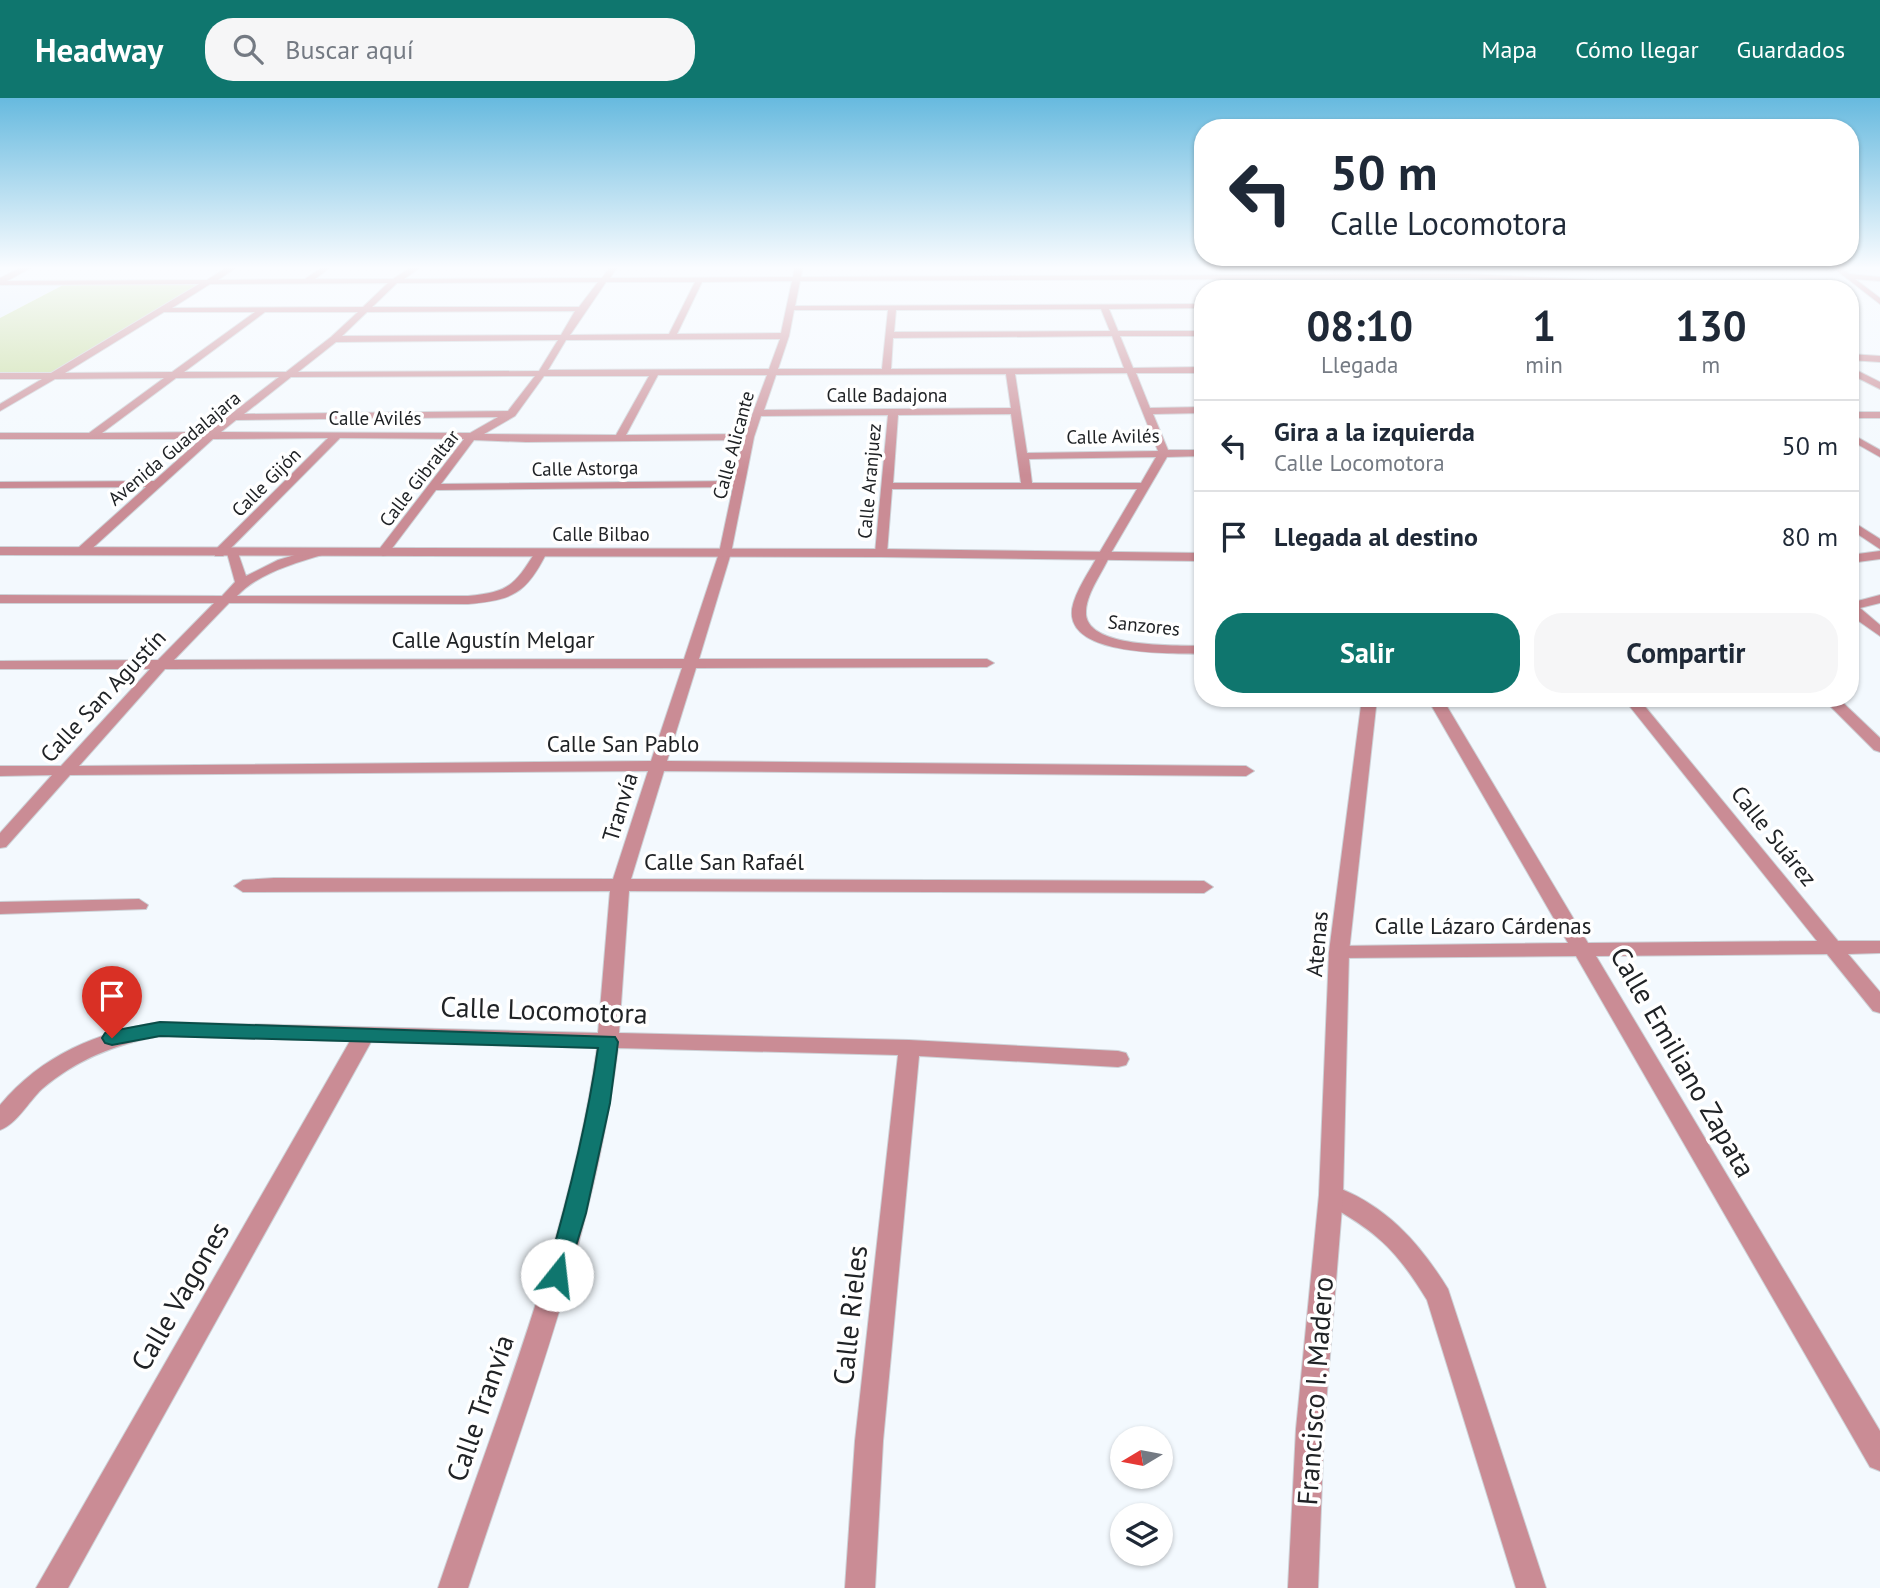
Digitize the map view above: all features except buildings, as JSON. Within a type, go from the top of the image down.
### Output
[{"type":"street","points":[[0,408],[119,336]]},
{"type":"street","points":[[92,435],[228,336]]},
{"type":"street","name":"Avenida Guadalajara","points":[[82,551],[211,435],[338,336]]},
{"type":"street","points":[[334,339],[785,336]]},
{"type":"street","name":"Calle Alicante","points":[[725,553],[750,437],[785,336]]},
{"type":"street","points":[[886,371],[890,336]]},
{"type":"street","points":[[1104,555],[1164,453],[1132,371],[1115,336]]},
{"type":"street","name":"Calle Gibraltar","points":[[383,552],[471,437],[510,414],[542,373],[565,337]]},
{"type":"street","points":[[1859,358],[1880,359]]},
{"type":"street","points":[[0,376],[1194,370]]},
{"type":"street","points":[[1010,371],[1027,485]]},
{"type":"street","points":[[619,439],[655,373]]},
{"type":"street","points":[[1859,375],[1880,386]]},
{"type":"street","points":[[1148,411],[1194,410]]},
{"type":"street","name":"Calle Badajona","points":[[758,413],[1016,411]]},
{"type":"street","name":"Calle Aranjuez","points":[[881,553],[893,412]]},
{"type":"street","points":[[235,417],[510,414]]},
{"type":"street","points":[[1859,415],[1880,415]]},
{"type":"street","name":"Calle Avilés","points":[[0,436],[337,435],[619,439],[750,437]]},
{"type":"street","name":"Calle Gijón","points":[[219,553],[337,435]]},
{"type":"street","points":[[1859,441],[1880,454]]},
{"type":"street","name":"Calle Avilés","points":[[1023,456],[1194,453]]},
{"type":"street","points":[[0,485],[155,484]]},
{"type":"street","name":"Calle Astorga","points":[[431,487],[740,484]]},
{"type":"street","points":[[886,485],[1145,486]]},
{"type":"street","points":[[1859,530],[1880,545]]},
{"type":"street","name":"Calle Bilbao","points":[[0,551],[881,553],[1194,557]]},
{"type":"street","name":"Calle San Agustín","points":[[0,843],[162,664],[242,583],[282,563],[318,552]]},
{"type":"street","points":[[233,553],[240,569],[242,583]]},
{"type":"street","name":"Tranvía","points":[[608,1042],[620,886],[725,553]]},
{"type":"street","points":[[0,599],[426,601],[488,598],[509,593],[521,586],[540,554]]},
{"type":"street","name":"Sanzores","points":[[1104,555],[1079,608],[1078,621],[1083,630],[1098,640],[1122,645],[1194,650]]},
{"type":"street","points":[[1859,558],[1880,555]]},
{"type":"street","points":[[1859,603],[1880,599]]},
{"type":"street","points":[[1859,616],[1880,632]]},
{"type":"street","name":"Calle Agustín Melgar","points":[[0,665],[987,663]]},
{"type":"street","name":"Atenas","points":[[1331,1195],[1339,952],[1369,707]]},
{"type":"street","name":"Calle Emiliano Zapata","points":[[1439,707],[1880,1457]]},
{"type":"street","name":"Calle Suárez","points":[[1637,707],[1880,1006]]},
{"type":"street","points":[[1838,707],[1880,747]]},
{"type":"street","name":"Calle San Pablo","points":[[0,771],[656,765],[1245,771]]},
{"type":"street","name":"Calle San Rafaél","points":[[243,886],[1204,887]]},
{"type":"street","points":[[0,908],[139,905]]},
{"type":"street","name":"Calle Lázaro Cárdenas","points":[[1339,952],[1880,947]]},
{"type":"street","name":"Calle Locomotora","points":[[0,1121],[11,1091],[97,1043],[127,1033],[160,1029],[909,1048],[1118,1059]]},
{"type":"street","name":"Calle Vagones","points":[[51,1588],[364,1035]]},
{"type":"street","name":"Calle Tranvía","points":[[453,1588],[551,1295],[575,1213],[600,1103],[608,1042]]},
{"type":"street","name":"Calle Rieles","points":[[860,1588],[869,1441],[909,1048]]},
{"type":"street","points":[[1331,1195],[1376,1220],[1398,1240],[1420,1265],[1439,1297],[1531,1588]]},
{"type":"street","name":"Francisco I. Madero","points":[[1303,1588],[1310,1429],[1331,1195]]},
{"type":"green space","points":[[0,336],[119,336],[52,376],[0,376]]},
{"type":"route","points":[[112,1038],[127,1033],[160,1029],[608,1042],[600,1103],[575,1213],[557,1275]]}]
